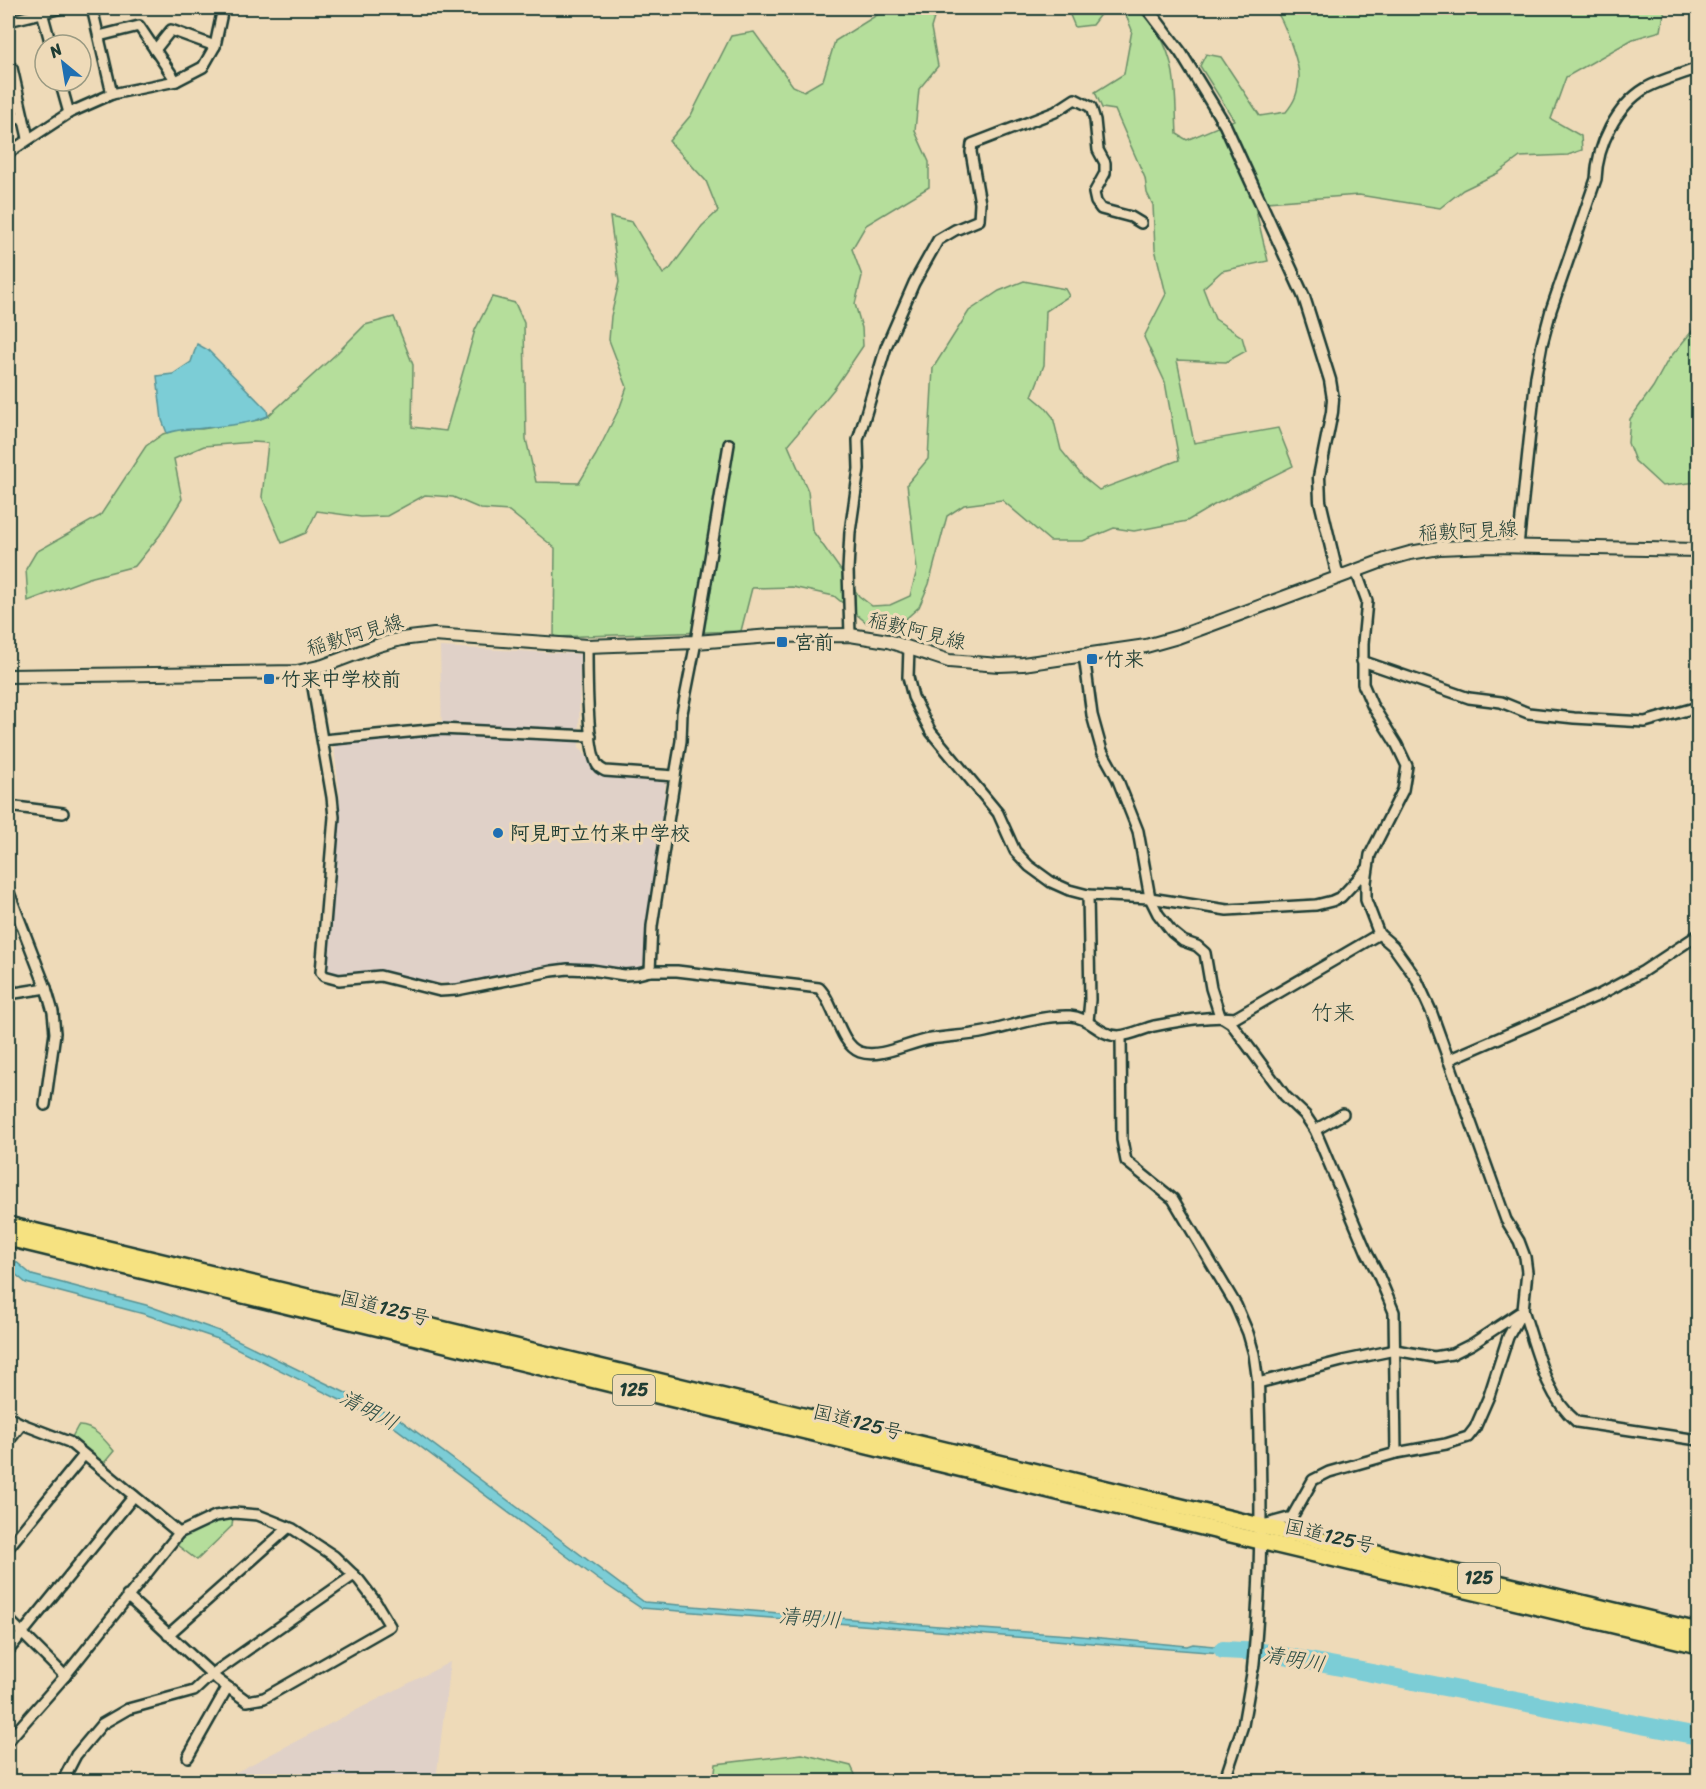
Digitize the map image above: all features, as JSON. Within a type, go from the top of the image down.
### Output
[{"type":"highway","name":"国道125号","points":[[8,1225],[1260,1533],[1698,1645]]},
{"type":"highway","name":"国道125号","points":[[8,1238],[1260,1533],[1698,1630]]},
{"type":"main road","name":"稲敷阿見線","points":[[8,676],[282,673],[310,670],[379,645],[418,636],[463,636],[587,646],[696,642],[771,636],[850,635],[888,641],[949,661],[999,666],[1146,646],[1178,637],[1338,577],[1410,553],[1438,548],[1518,546],[1698,550]]},
{"type":"street","points":[[8,21],[62,8]]},
{"type":"street","points":[[92,8],[112,94]]},
{"type":"street","points":[[8,153],[69,113],[112,94],[176,81],[203,68],[215,46],[224,8]]},
{"type":"street","points":[[1147,8],[1182,53],[1225,125],[1304,297],[1330,380],[1333,399],[1319,477],[1320,501],[1338,577]]},
{"type":"street","points":[[42,12],[48,33]]},
{"type":"street","points":[[99,36],[139,26],[176,81]]},
{"type":"street","points":[[155,50],[171,30],[215,46]]},
{"type":"street","points":[[8,69],[12,68],[28,138]]},
{"type":"street","points":[[1518,546],[1536,376],[1542,344],[1551,310],[1596,179],[1597,162],[1609,130],[1628,102],[1644,90],[1660,81],[1698,68]]},
{"type":"street","points":[[63,93],[69,113]]},
{"type":"street","points":[[850,635],[848,570],[850,532],[860,469],[858,440],[886,347],[919,274],[938,240],[979,220],[980,203],[971,152],[972,144],[1055,112],[1075,99],[1091,106],[1098,150],[1105,163],[1105,173],[1094,193],[1096,202],[1101,209],[1131,217],[1141,223]]},
{"type":"street","points":[[8,121],[22,117]]},
{"type":"street","points":[[650,971],[652,926],[681,741],[682,713],[729,444]]},
{"type":"street","points":[[1260,1533],[1292,1517],[1313,1480],[1329,1472],[1396,1453],[1446,1444],[1468,1437],[1475,1428],[1489,1396],[1508,1337],[1523,1310],[1527,1272],[1525,1257],[1519,1241],[1506,1220],[1431,1011],[1416,978],[1394,946],[1379,934],[1366,900],[1367,868],[1370,855],[1403,790],[1407,766],[1365,693],[1362,661],[1367,601],[1356,571]]},
{"type":"street","points":[[587,646],[587,691],[591,736],[599,768],[605,771],[675,776]]},
{"type":"street","points":[[909,648],[908,677],[913,697],[922,716],[932,732],[998,813],[1015,851],[1029,866],[1051,882],[1088,895],[1150,898],[1227,910],[1332,902],[1341,897],[1367,868]]},
{"type":"street","points":[[1084,655],[1092,715],[1102,751],[1117,778],[1138,831],[1150,898],[1158,914],[1172,932],[1205,953],[1211,988],[1220,1016],[1231,1023],[1286,1096],[1305,1115],[1315,1130],[1394,1312],[1396,1453]]},
{"type":"street","points":[[1362,661],[1469,698],[1501,702],[1528,713],[1645,722],[1698,707]]},
{"type":"street","points":[[310,670],[334,817],[321,972],[324,976],[339,980],[380,976],[440,991],[457,990],[552,971],[591,970],[624,975],[650,971],[677,971],[819,988],[826,995],[845,1037],[853,1048],[871,1054],[930,1039],[963,1037],[1049,1017],[1073,1016],[1088,1021],[1109,1035],[1121,1036],[1154,1026],[1220,1016],[1236,1018],[1379,934]]},
{"type":"street","points":[[323,740],[440,729],[591,736]]},
{"type":"street","points":[[8,806],[63,813]]},
{"type":"street","points":[[8,890],[53,1012],[55,1033],[45,1105]]},
{"type":"street","points":[[1088,895],[1090,1000],[1088,1021]]},
{"type":"street","points":[[1448,1060],[1599,995],[1642,972],[1698,935]]},
{"type":"street","points":[[8,986],[15,993],[46,988]]},
{"type":"street","points":[[1121,1036],[1122,1140],[1126,1161],[1173,1199],[1236,1305],[1254,1354],[1258,1383],[1261,1470],[1255,1649],[1249,1700],[1224,1782]]},
{"type":"street","points":[[1315,1130],[1343,1114]]},
{"type":"street","points":[[1258,1383],[1395,1350],[1434,1357],[1452,1354],[1472,1344],[1523,1310]]},
{"type":"street","points":[[1523,1310],[1553,1392],[1566,1413],[1577,1422],[1698,1440]]},
{"type":"street","points":[[8,1417],[69,1442],[179,1533]]},
{"type":"street","points":[[8,1442],[22,1424]]},
{"type":"street","points":[[8,1548],[84,1455]]},
{"type":"street","points":[[8,1651],[134,1496]]},
{"type":"street","points":[[8,1741],[65,1676],[127,1596],[179,1533],[215,1516],[234,1513],[258,1515],[293,1529],[334,1556],[354,1575],[375,1601],[390,1626],[264,1698],[247,1701],[211,1675],[127,1596]]},
{"type":"street","points":[[168,1635],[288,1528]]},
{"type":"street","points":[[62,1782],[76,1755],[102,1724],[128,1708],[194,1691],[211,1675],[354,1575]]},
{"type":"street","points":[[8,1618],[65,1676]]},
{"type":"street","points":[[188,1757],[227,1688]]},
{"type":"shaded area","name":"阿見町立竹来中学校","points":[[440,647],[580,654],[579,747],[600,773],[666,781],[646,963],[635,971],[560,965],[459,984],[427,982],[380,970],[346,975],[323,968],[340,796],[334,748],[336,742],[442,732]]},
{"type":"shaded area","points":[[450,1662],[436,1781],[219,1781]]},
{"type":"green space","points":[[888,8],[937,8],[931,28],[938,66],[919,89],[915,131],[929,162],[929,187],[866,225],[852,249],[862,276],[855,304],[862,328],[863,346],[834,389],[788,445],[808,491],[812,530],[859,596],[872,606],[890,605],[910,596],[917,570],[907,484],[928,459],[933,368],[969,311],[999,291],[1024,281],[1065,289],[1069,296],[1046,311],[1044,365],[1032,396],[1053,417],[1061,450],[1083,477],[1099,490],[1179,460],[1165,382],[1144,337],[1166,294],[1155,249],[1153,205],[1147,193],[1145,178],[1115,110],[1102,108],[1095,92],[1124,74],[1132,30],[1123,8],[1137,8],[1154,26],[1164,45],[1174,82],[1177,134],[1187,140],[1234,120],[1200,66],[1206,54],[1221,57],[1260,116],[1286,112],[1292,104],[1298,88],[1299,72],[1285,29],[1273,8],[1418,8],[1427,10],[1429,8],[1665,8],[1661,31],[1633,39],[1566,77],[1551,119],[1581,136],[1582,150],[1568,155],[1520,157],[1498,173],[1463,190],[1440,208],[1359,195],[1254,203],[1268,261],[1222,271],[1203,288],[1215,319],[1242,337],[1246,351],[1226,362],[1177,360],[1194,443],[1278,428],[1293,466],[1187,521],[1134,531],[1114,528],[1083,541],[1050,541],[1002,500],[964,505],[947,516],[929,584],[919,607],[900,624],[867,623],[834,596],[792,587],[752,588],[741,631],[554,637],[555,548],[509,511],[481,509],[453,497],[425,495],[387,516],[361,517],[317,511],[306,533],[282,543],[262,497],[268,443],[253,442],[204,446],[174,459],[182,499],[160,535],[135,566],[89,578],[28,601],[26,569],[36,552],[100,516],[146,446],[163,434],[181,428],[202,429],[258,420],[268,416],[365,325],[394,317],[413,365],[412,427],[446,431],[475,330],[492,297],[515,303],[524,323],[526,439],[536,482],[579,483],[620,407],[627,387],[609,340],[611,316],[619,282],[610,217],[632,222],[663,274],[670,269],[702,226],[718,211],[706,181],[669,141],[691,115],[731,36],[754,32],[793,86],[804,91],[823,80],[835,41]]},
{"type":"green space","points":[[1067,8],[1105,8],[1092,25],[1075,27]]},
{"type":"green space","points":[[1698,324],[1698,482],[1662,486],[1635,461],[1628,443],[1630,419],[1653,387],[1668,360]]},
{"type":"green space","points":[[78,1426],[94,1431],[114,1451],[104,1463],[71,1439]]},
{"type":"green space","points":[[233,1517],[232,1526],[197,1560],[177,1545],[182,1535],[216,1519]]},
{"type":"green space","points":[[802,1754],[851,1766],[858,1781],[714,1781],[716,1764]]},
{"type":"water","points":[[197,344],[208,350],[267,410],[268,416],[237,424],[167,433],[162,420],[157,376],[173,374],[191,362]]},
{"type":"water","points":[[8,1255],[32,1275],[146,1305],[219,1331],[399,1419],[644,1602],[1187,1646],[1193,1644],[1247,1649],[1246,1655],[641,1608],[596,1578],[394,1427],[218,1339],[144,1314],[26,1283],[8,1268]]},
{"type":"waterway","name":"清明川","points":[[1223,1650],[1263,1652],[1698,1736]]},
{"type":"place","name":"宮前","points":[[782,642]]},
{"type":"place","name":"竹来","points":[[1092,659]]},
{"type":"place","name":"竹来中学校前","points":[[269,679]]},
{"type":"place","name":"阿見町立竹来中学校","points":[[498,833]]},
{"type":"district","name":"竹来","points":[[1333,1012]]}]
